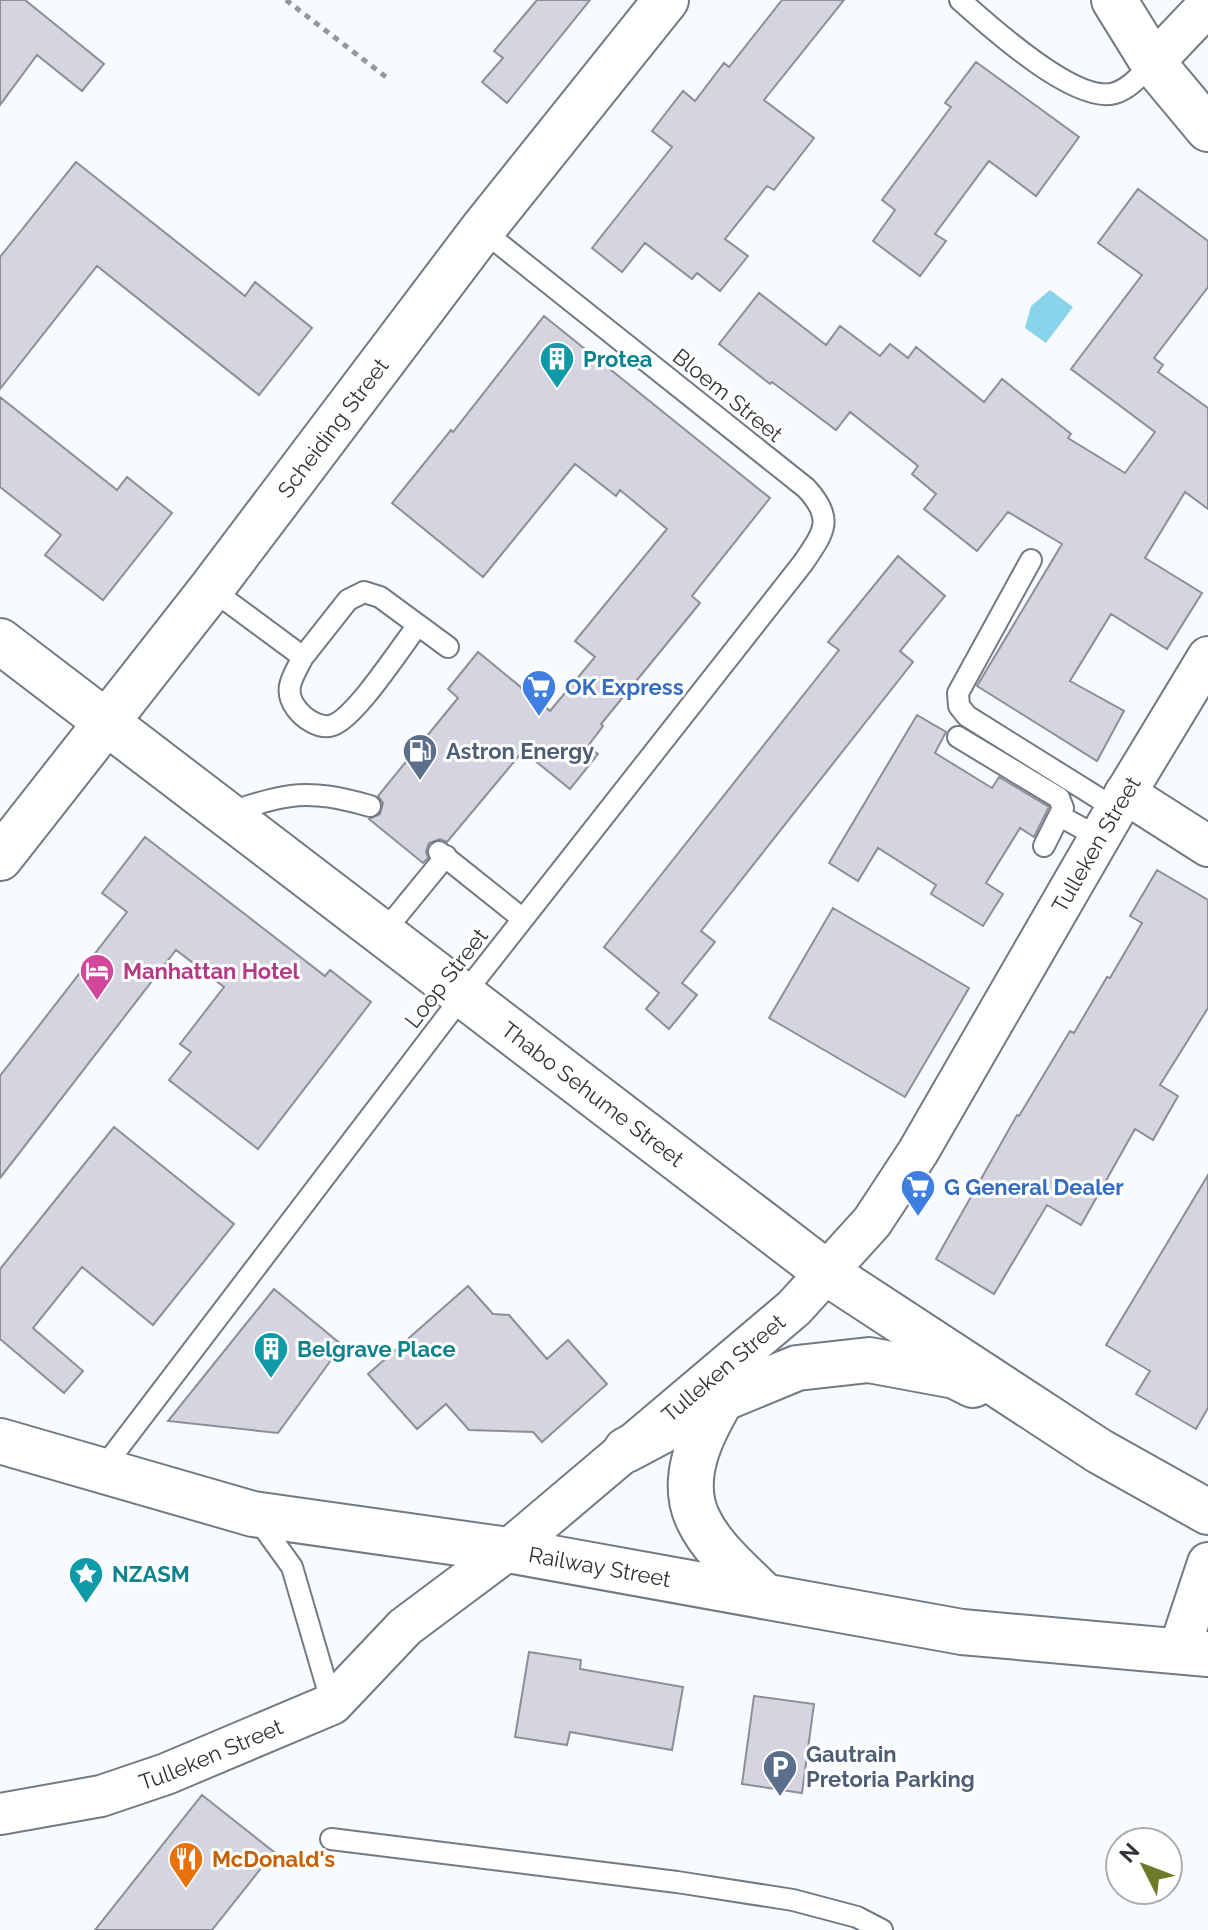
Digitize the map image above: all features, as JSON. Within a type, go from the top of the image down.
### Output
[{"type":"main road","name":"Scheiding Street","points":[[0,858],[211,589],[482,230],[666,0]]},
{"type":"main road","points":[[1114,0],[1153,63],[1208,129]]},
{"type":"main road","name":"Thabo Sehume Street","points":[[0,641],[827,1273],[1099,1451],[1208,1512]]},
{"type":"main road","points":[[626,1450],[722,1399],[797,1368],[869,1360],[955,1376],[1099,1451]]},
{"type":"main road","points":[[722,1399],[703,1431],[692,1464],[692,1495],[698,1520],[712,1540],[764,1596]]},
{"type":"main road","name":"Railway Street","points":[[0,1441],[253,1514],[508,1550],[962,1632],[1194,1652]]},
{"type":"street","points":[[1153,63],[1208,5]]},
{"type":"street","name":"Tulleken Street","points":[[0,1814],[101,1796],[153,1779],[332,1704],[405,1627],[508,1550],[794,1308],[872,1222],[918,1152],[1208,657]]},
{"type":"street","points":[[1114,813],[1208,846]]},
{"type":"street","points":[[1194,1652],[1208,1563]]},
{"type":"lane","points":[[960,0],[1058,78],[1084,90],[1112,94],[1126,88],[1153,63]]},
{"type":"lane","name":"Bloem Street","points":[[482,230],[806,488],[824,513]]},
{"type":"lane","name":"Loop Street","points":[[100,1472],[464,994],[803,563],[819,539],[825,523],[824,513]]},
{"type":"lane","points":[[1031,560],[958,693],[959,706],[967,716],[1114,813]]},
{"type":"lane","points":[[211,589],[303,657]]},
{"type":"lane","points":[[418,625],[356,707],[340,722],[329,727],[316,725],[297,711],[289,696],[288,686],[303,657],[348,600],[364,592],[380,597],[448,647]]},
{"type":"lane","points":[[958,737],[1059,798],[1063,808],[1044,846]]},
{"type":"lane","points":[[226,813],[285,794],[333,796],[370,806]]},
{"type":"lane","points":[[1060,816],[1114,813]]},
{"type":"lane","points":[[383,933],[443,854],[523,919]]},
{"type":"lane","points":[[253,1514],[292,1567],[332,1704]]},
{"type":"lane","points":[[331,1839],[677,1882],[793,1900],[857,1917],[882,1930]]},
{"type":"path","points":[[286,0],[386,77]]},
{"type":"water","points":[[1050,290],[1073,307],[1046,343],[1025,328],[1031,306]]},
{"type":"building","points":[[0,0],[25,0],[104,64],[82,91],[37,55],[0,105]]},
{"type":"building","points":[[537,0],[590,0],[507,103],[482,82],[503,58],[494,51]]},
{"type":"building","points":[[782,0],[844,0],[764,100],[814,138],[774,190],[767,186],[725,239],[748,256],[720,291],[697,273],[692,279],[645,243],[622,272],[592,248],[672,147],[652,131],[683,91],[695,101],[724,63],[729,67]]},
{"type":"building","points":[[976,62],[1079,137],[1036,196],[989,161],[935,234],[946,241],[920,276],[873,241],[895,210],[882,200],[951,107],[945,103]]},
{"type":"building","points":[[76,162],[245,296],[255,282],[312,328],[259,395],[97,266],[0,389],[0,257]]},
{"type":"building","points":[[1138,189],[1208,241],[1208,287],[1154,358],[1163,365],[1158,372],[1208,408],[1208,509],[1185,492],[1145,558],[1202,593],[1167,649],[1111,614],[1070,681],[1124,711],[1097,761],[977,686],[1062,544],[1008,512],[977,551],[924,509],[936,494],[912,474],[918,466],[850,412],[836,430],[719,344],[759,293],[826,345],[840,326],[880,356],[890,344],[908,358],[916,347],[984,402],[1002,379],[1071,434],[1068,438],[1125,473],[1155,432],[1071,369],[1142,275],[1098,243]]},
{"type":"building","points":[[544,316],[770,498],[692,596],[700,603],[601,724],[603,726],[588,746],[598,754],[570,789],[523,751],[447,842],[440,839],[429,843],[426,851],[428,858],[423,863],[369,819],[380,814],[383,803],[378,796],[458,698],[448,689],[478,652],[550,711],[595,657],[575,641],[667,529],[620,490],[616,496],[575,464],[483,577],[392,503],[451,430],[453,432]]},
{"type":"building","points":[[0,397],[117,490],[127,477],[172,513],[103,600],[45,555],[61,535],[0,487]]},
{"type":"building","points":[[898,556],[945,596],[900,651],[913,662],[701,931],[715,942],[682,983],[697,995],[669,1029],[646,1009],[659,993],[604,947],[839,650],[828,642]]},
{"type":"building","points":[[917,715],[946,732],[935,753],[992,788],[999,777],[1049,807],[1034,837],[1020,828],[986,883],[1003,894],[983,926],[931,894],[936,885],[878,848],[858,881],[829,863]]},
{"type":"building","name":"Manhattan Hotel","points":[[145,837],[325,976],[330,970],[371,1002],[258,1149],[169,1080],[191,1052],[180,1044],[224,987],[176,950],[0,1178],[0,1076],[127,912],[102,893]]},
{"type":"building","points":[[1157,870],[1208,900],[1208,1008],[1160,1085],[1178,1096],[1153,1140],[1135,1129],[1081,1225],[1047,1205],[994,1294],[936,1259],[1017,1115],[1070,1031],[1074,1033],[1107,977],[1110,978],[1142,923],[1130,916]]},
{"type":"building","points":[[833,908],[969,988],[905,1097],[769,1018]]},
{"type":"building","points":[[114,1127],[234,1224],[153,1325],[82,1267],[33,1328],[83,1371],[64,1393],[0,1339],[0,1269]]},
{"type":"building","points":[[1208,1175],[1208,1408],[1196,1429],[1136,1394],[1150,1371],[1106,1345]]},
{"type":"building","points":[[468,1286],[493,1314],[509,1315],[547,1359],[568,1340],[607,1384],[542,1442],[533,1432],[469,1430],[446,1404],[417,1429],[368,1374]]},
{"type":"building","name":"Belgrave Place","points":[[274,1289],[342,1345],[278,1433],[168,1421]]},
{"type":"building","points":[[529,1652],[581,1660],[580,1669],[683,1687],[672,1750],[570,1732],[567,1745],[515,1737]]},
{"type":"building","points":[[754,1696],[814,1704],[802,1793],[742,1784]]},
{"type":"building","name":"McDonald's","points":[[202,1795],[274,1852],[212,1930],[95,1930]]},
{"type":"place","name":"Protea","points":[[557,390]]},
{"type":"place","name":"OK Express","points":[[539,718]]},
{"type":"place","name":"Astron Energy","points":[[420,782]]},
{"type":"place","name":"Manhattan Hotel","points":[[97,1002]]},
{"type":"place","name":"G General Dealer","points":[[918,1218]]},
{"type":"place","name":"Belgrave Place","points":[[271,1380]]},
{"type":"place","name":"NZASM","points":[[86,1605]]},
{"type":"place","name":"Gautrain Pretoria Parking","points":[[780,1798]]},
{"type":"place","name":"McDonald's","points":[[186,1890]]}]
